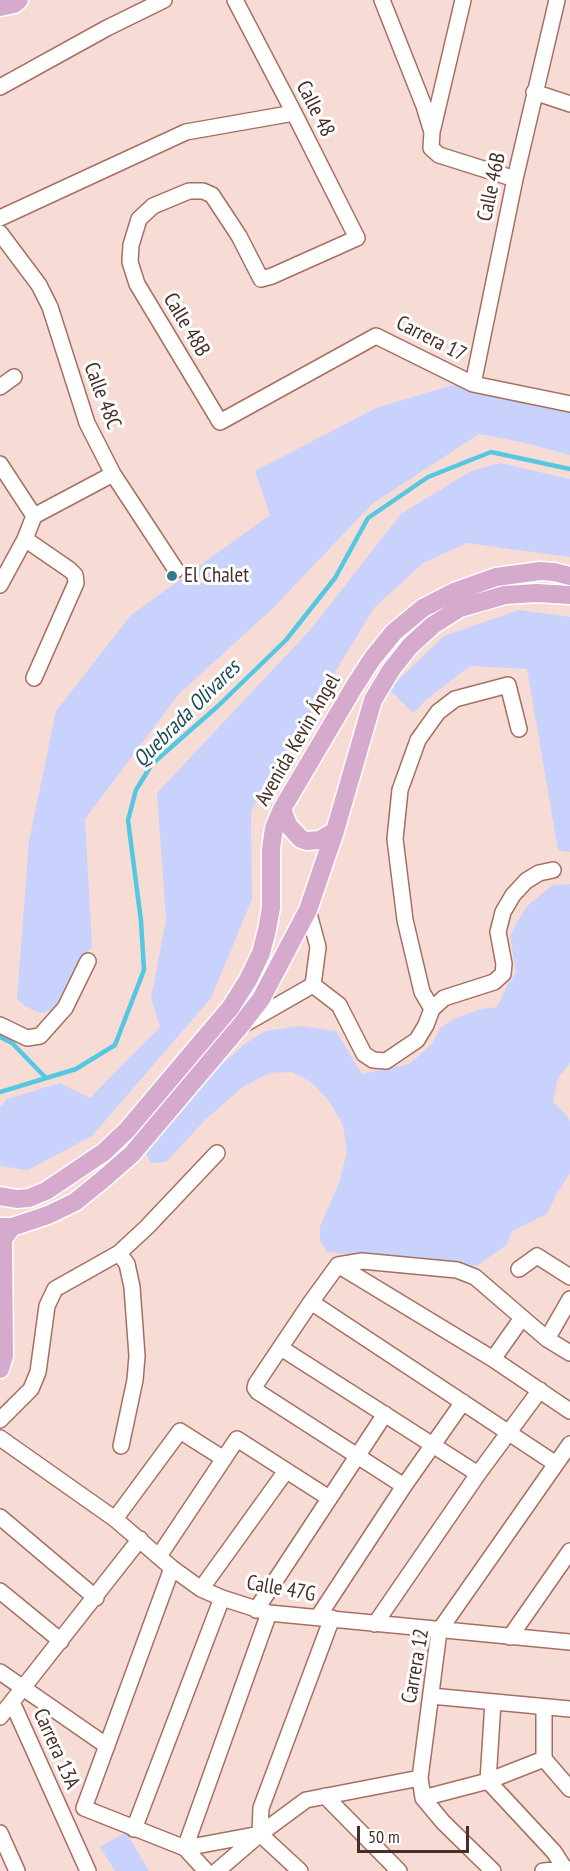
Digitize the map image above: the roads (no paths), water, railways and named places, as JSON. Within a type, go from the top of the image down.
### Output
[{"type":"main road","points":[[0,7],[14,4],[18,0]]},
{"type":"main road","name":"Avenida Kevin Ángel","points":[[0,1196],[28,1198],[46,1191],[104,1152],[126,1130],[231,1007],[249,980],[261,953],[267,930],[271,908],[271,849],[274,828],[282,809],[354,687],[372,659],[394,632],[423,608],[454,592],[496,577],[518,573],[565,573]]},
{"type":"main road","points":[[0,1369],[4,1356],[3,1239],[6,1227],[48,1215],[75,1202],[132,1154],[261,999],[308,910],[335,831],[373,700],[391,670],[410,646],[433,625],[460,608],[505,595],[537,593],[570,595]]},
{"type":"main road","points":[[282,809],[288,825],[301,839],[320,840],[335,831]]},
{"type":"street","points":[[0,87],[107,28],[165,0]]},
{"type":"street","name":"Calle 48","points":[[235,0],[357,238],[261,279]]},
{"type":"street","points":[[382,0],[432,132]]},
{"type":"street","points":[[463,0],[432,132],[431,148],[439,155],[515,179]]},
{"type":"street","name":"Calle 46B","points":[[473,384],[534,92],[557,0]]},
{"type":"street","points":[[534,92],[570,104]]},
{"type":"street","points":[[0,218],[186,132],[294,112]]},
{"type":"street","name":"Calle 48B","points":[[220,422],[137,284],[130,262],[131,245],[140,219],[153,206],[189,191],[204,191],[212,195],[239,236],[261,279]]},
{"type":"street","name":"Calle 48C","points":[[0,233],[39,285],[50,307],[87,423],[113,474],[176,570]]},
{"type":"street","name":"Carrera 17","points":[[220,422],[376,336],[473,384],[570,404]]},
{"type":"street","points":[[0,387],[14,377]]},
{"type":"street","points":[[0,464],[34,516]]},
{"type":"street","points":[[0,585],[26,538],[34,516],[113,474]]},
{"type":"street","points":[[26,538],[70,570],[75,575],[76,583],[34,678]]},
{"type":"street","points":[[432,1009],[422,992],[405,920],[394,839],[400,790],[418,740],[438,712],[455,699],[508,685],[519,729]]},
{"type":"street","points":[[313,985],[339,1005],[364,1054],[373,1060],[386,1061],[417,1040],[432,1009],[444,998],[494,982],[503,974],[504,964],[498,932],[503,912],[513,895],[526,882],[539,873],[553,870]]},
{"type":"street","points":[[308,910],[318,947],[313,985]]},
{"type":"street","points":[[0,1025],[27,1038],[40,1036],[65,1008],[88,961]]},
{"type":"street","points":[[241,1025],[313,985]]},
{"type":"street","points":[[0,1420],[31,1389],[38,1372],[47,1306],[55,1289],[119,1253],[218,1153]]},
{"type":"street","points":[[119,1253],[127,1264],[132,1287],[137,1356],[135,1380],[121,1446]]},
{"type":"street","points":[[519,1269],[537,1256],[570,1277]]},
{"type":"street","points":[[404,1486],[255,1388],[338,1265],[362,1261],[457,1270],[475,1277],[547,1339],[570,1353]]},
{"type":"street","points":[[338,1265],[493,1359],[570,1411]]},
{"type":"street","points":[[547,1339],[570,1299]]},
{"type":"street","points":[[311,1302],[556,1464]]},
{"type":"street","points":[[493,1359],[522,1318]]},
{"type":"street","points":[[281,1348],[478,1474]]},
{"type":"street","points":[[375,1624],[478,1474],[540,1390]]},
{"type":"street","points":[[300,1871],[260,1834],[261,1808],[325,1618],[404,1486],[463,1402]]},
{"type":"street","points":[[185,1848],[262,1611],[329,1498],[386,1414]]},
{"type":"street","points":[[115,1519],[180,1431],[224,1459]]},
{"type":"street","name":"Calle 47G","points":[[0,1438],[115,1519],[172,1568],[201,1589],[222,1598],[262,1611],[439,1631],[570,1642]]},
{"type":"street","points":[[159,1556],[237,1439],[329,1498]]},
{"type":"street","name":"Carrera 12","points":[[423,1798],[420,1778],[439,1631],[570,1444]]},
{"type":"street","points":[[201,1589],[286,1471]]},
{"type":"street","points":[[0,1517],[96,1598]]},
{"type":"street","name":"Carrera 13A","points":[[88,1871],[12,1702],[96,1598],[140,1539]]},
{"type":"street","points":[[510,1637],[570,1551]]},
{"type":"street","points":[[172,1568],[84,1808],[185,1848],[206,1871]]},
{"type":"street","points":[[0,1591],[61,1641]]},
{"type":"street","points":[[134,1829],[222,1598]]},
{"type":"street","points":[[0,1672],[107,1746]]},
{"type":"street","points":[[430,1696],[570,1709]]},
{"type":"street","points":[[0,1717],[12,1702]]},
{"type":"street","points":[[493,1702],[488,1780],[568,1869]]},
{"type":"street","points":[[544,1707],[544,1759],[570,1789]]},
{"type":"street","points":[[493,1871],[443,1822],[423,1798],[488,1780],[544,1759]]},
{"type":"street","points":[[217,1871],[260,1834],[306,1800],[420,1778]]},
{"type":"street","points":[[325,1796],[399,1871]]},
{"type":"street","points":[[0,1833],[17,1871]]},
{"type":"street","points":[[185,1848],[260,1834]]},
{"type":"street","points":[[543,1871],[568,1869]]},
{"type":"waterway","name":"Quebrada Olivares","points":[[0,1092],[76,1069],[115,1045],[144,970],[141,921],[128,820],[136,790],[152,764],[218,706],[286,640],[335,578],[368,518],[428,477],[491,452],[570,469]]},
{"type":"waterway","name":"Quebrada Olivares","points":[[0,1037],[12,1043],[45,1077]]},
{"type":"place","name":"El Chalet","points":[[172,576]]}]
